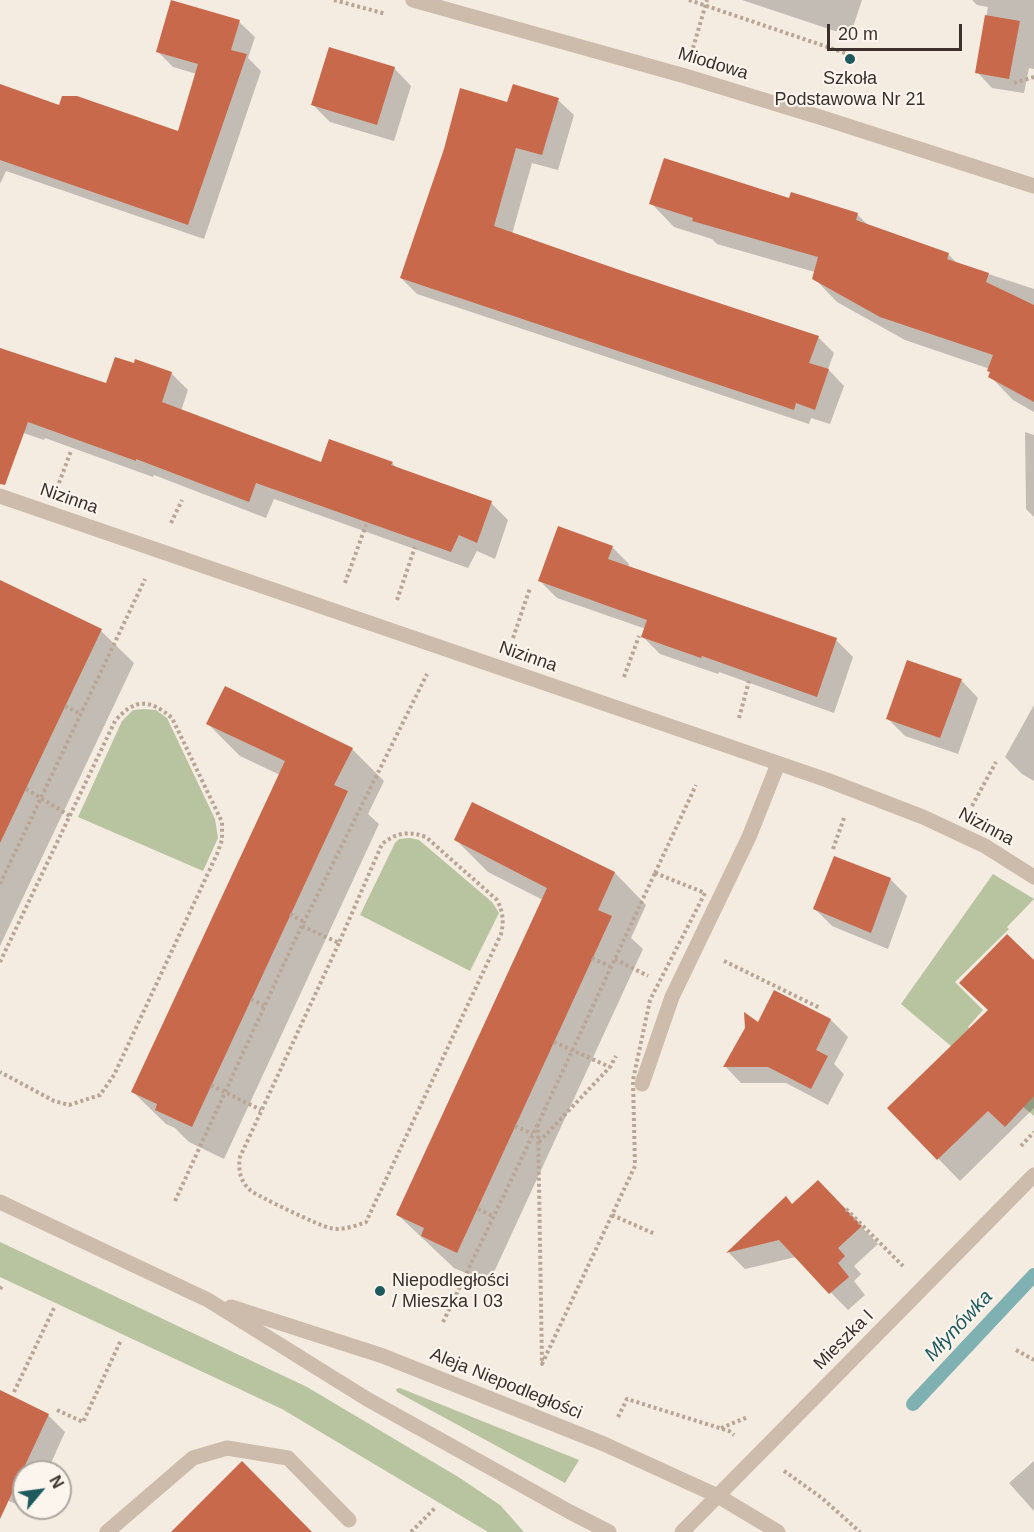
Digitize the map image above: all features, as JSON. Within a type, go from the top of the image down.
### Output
[{"type":"street","name":"Miodowa","points":[[413,0],[685,76],[1034,186]]},
{"type":"street","name":"Nizinna","points":[[0,496],[907,809],[985,846],[1034,877]]},
{"type":"street","points":[[638,1082],[672,997],[749,837],[778,764]]},
{"type":"street","name":"Mieszka I","points":[[681,1532],[1034,1175]]},
{"type":"street","name":"Aleja Niepodległości","points":[[0,1202],[208,1300],[367,1399],[609,1532]]},
{"type":"street","name":"Aleja Niepodległości","points":[[208,1300],[383,1356],[604,1444],[718,1496],[778,1532]]},
{"type":"street","points":[[107,1532],[193,1458],[227,1448],[288,1458],[349,1520]]},
{"type":"path","points":[[689,0],[845,53]]},
{"type":"path","points":[[692,51],[707,0]]},
{"type":"path","points":[[1014,82],[1034,77]]},
{"type":"path","points":[[57,488],[71,451]]},
{"type":"path","points":[[0,883],[182,500]]},
{"type":"path","points":[[343,589],[366,525]]},
{"type":"path","points":[[394,606],[415,547]]},
{"type":"path","points":[[509,648],[530,588]]},
{"type":"path","points":[[620,687],[639,636]]},
{"type":"path","points":[[175,1202],[303,924],[440,647]]},
{"type":"path","points":[[737,728],[749,681]]},
{"type":"path","points":[[0,962],[115,722],[125,710],[138,704],[150,704],[162,709],[172,717],[222,822],[222,840],[218,854],[114,1075],[100,1095],[69,1106],[54,1101],[0,1072]]},
{"type":"path","points":[[65,706],[81,714]]},
{"type":"path","points":[[970,809],[996,762]]},
{"type":"path","points":[[443,1322],[696,785]]},
{"type":"path","points":[[26,789],[70,816]]},
{"type":"path","points":[[400,833],[414,833],[426,837],[497,900],[502,910],[504,924],[501,934],[366,1222],[354,1227],[330,1228],[251,1191],[242,1179],[238,1168],[240,1157],[261,1110],[339,943],[382,844],[400,833]]},
{"type":"path","points":[[639,1019],[651,1000],[705,893],[655,873]]},
{"type":"path","points":[[290,914],[303,924],[339,943]]},
{"type":"path","points":[[696,948],[820,1008]]},
{"type":"path","points":[[592,958],[611,967]]},
{"type":"path","points":[[615,959],[660,982]]},
{"type":"path","points":[[251,999],[264,1006]]},
{"type":"path","points":[[538,1124],[542,1364],[636,1166],[638,1082],[651,1000]]},
{"type":"path","points":[[554,1042],[617,1071]]},
{"type":"path","points":[[538,1142],[610,1067],[621,1048]]},
{"type":"path","points":[[625,1076],[638,1082]]},
{"type":"path","points":[[211,1085],[261,1110]]},
{"type":"path","points":[[515,1126],[533,1134]]},
{"type":"path","points":[[478,1209],[494,1216]]},
{"type":"path","points":[[846,1209],[903,1266]]},
{"type":"path","points":[[612,1215],[654,1234]]},
{"type":"path","points":[[0,1289],[3,1284]]},
{"type":"path","points":[[14,1392],[54,1308]]},
{"type":"path","points":[[57,1410],[83,1422],[121,1340]]},
{"type":"path","points":[[1016,1350],[1034,1360]]},
{"type":"path","points":[[616,1420],[627,1399],[729,1431]]},
{"type":"path","points":[[822,1498],[861,1532]]},
{"type":"path","points":[[411,1532],[435,1508]]},
{"type":"green space","points":[[133,710],[156,710],[167,718],[215,819],[218,838],[203,871],[78,817],[122,721]]},
{"type":"green space","points":[[399,839],[419,840],[492,902],[499,913],[470,971],[360,915],[395,843]]},
{"type":"green space","points":[[993,874],[1034,899],[1007,927],[1009,929],[955,982],[983,1010],[968,1027],[1034,1091],[1034,1116],[901,1004]]},
{"type":"green space","points":[[0,1242],[307,1387],[460,1478],[500,1505],[524,1532],[488,1532],[282,1409],[0,1277]]},
{"type":"green space","points":[[400,1388],[579,1460],[565,1483],[397,1392],[396,1389]]},
{"type":"building","points":[[171,0],[240,20],[231,50],[247,54],[188,225],[0,160],[0,84],[59,105],[62,96],[77,96],[178,131],[198,64],[156,52]]},
{"type":"building","points":[[985,15],[1020,21],[1009,79],[975,73]]},
{"type":"building","points":[[329,47],[395,67],[377,125],[311,105]]},
{"type":"building","points":[[513,84],[559,98],[542,155],[516,148],[494,226],[819,336],[809,363],[829,369],[815,410],[796,403],[794,410],[400,278],[444,149],[460,88],[507,102]]},
{"type":"building","points":[[664,158],[789,198],[791,192],[858,213],[856,220],[949,253],[947,259],[989,273],[986,282],[1034,305],[1034,402],[988,377],[990,372],[987,371],[993,355],[880,317],[812,279],[818,257],[692,221],[693,218],[649,204]]},
{"type":"building","points":[[0,348],[106,383],[115,357],[134,363],[135,359],[172,372],[162,402],[321,462],[329,439],[393,462],[391,465],[492,501],[477,543],[459,535],[451,552],[256,483],[249,502],[136,459],[136,461],[28,422],[5,485],[0,484]]},
{"type":"building","points":[[558,526],[613,546],[608,559],[837,638],[817,697],[641,637],[647,620],[538,581]]},
{"type":"building","points":[[0,580],[102,629],[0,843]]},
{"type":"building","points":[[907,660],[962,679],[940,738],[886,719]]},
{"type":"building","points":[[225,686],[353,748],[334,785],[348,791],[192,1127],[155,1110],[157,1104],[131,1092],[285,761],[206,724]]},
{"type":"building","points":[[472,802],[615,872],[598,910],[612,916],[457,1253],[421,1236],[424,1228],[396,1215],[547,888],[454,840]]},
{"type":"building","points":[[834,856],[891,878],[871,933],[813,909]]},
{"type":"building","points":[[1007,934],[1034,960],[1034,1096],[1005,1127],[988,1111],[937,1160],[887,1108],[988,1010],[959,983]]},
{"type":"building","points":[[774,990],[831,1019],[816,1050],[828,1056],[811,1089],[768,1067],[723,1067],[745,1028],[744,1012],[758,1022]]},
{"type":"building","points":[[818,1180],[862,1226],[838,1248],[845,1256],[838,1263],[849,1277],[829,1294],[779,1240],[726,1253],[786,1196],[792,1204]]},
{"type":"building","points":[[0,1390],[49,1414],[28,1460],[12,1460],[12,1493],[0,1519]]},
{"type":"building","points":[[242,1461],[312,1532],[171,1532]]},
{"type":"waterway","name":"Młynówka","points":[[913,1404],[1034,1275]]},
{"type":"place","name":"Szkoła Podstawowa Nr 21","points":[[850,59]]},
{"type":"place","name":"Niepodległości / Mieszka I 03","points":[[380,1291]]}]
